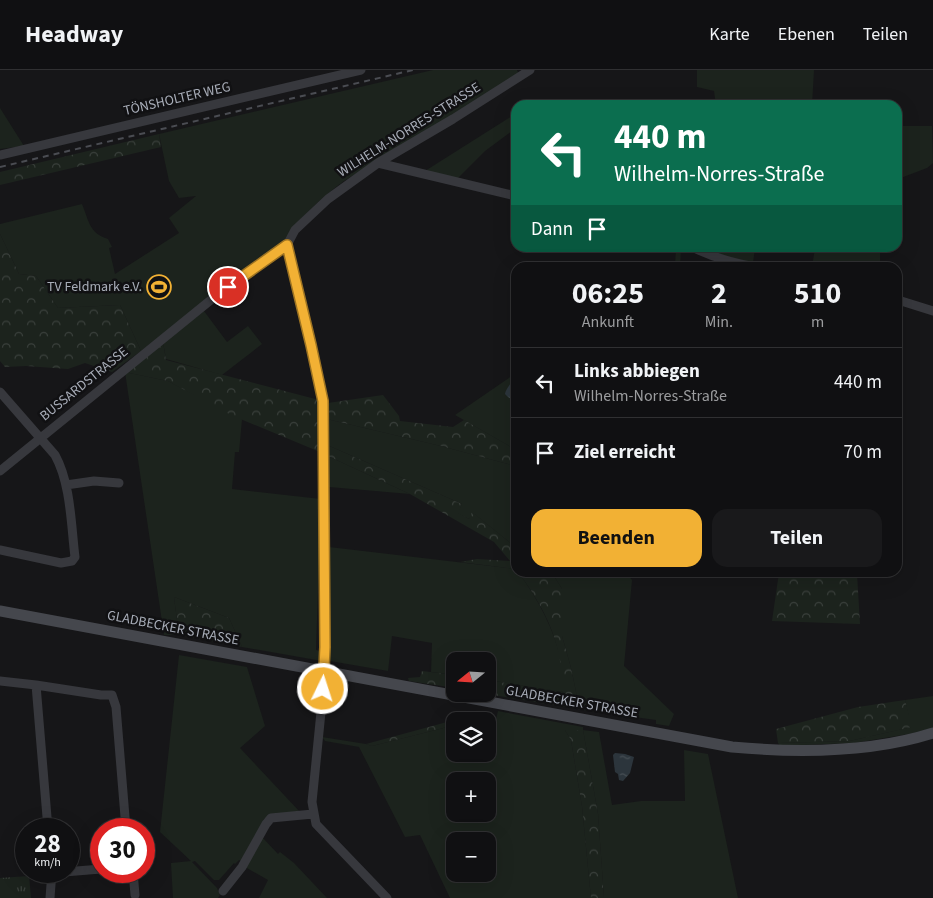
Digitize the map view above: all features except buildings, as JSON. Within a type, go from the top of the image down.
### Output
[{"type":"main road","name":"GLADBECKER STRASSE","points":[[0,611],[732,747],[778,751],[832,750],[880,744],[933,733]]},
{"type":"street","name":"TÖNSHOLTER WEG","points":[[0,155],[361,70]]},
{"type":"street","name":"WILHELM-NORRES-STRASSE","points":[[146,352],[214,298],[287,245],[295,230],[328,199],[378,163],[530,70]]},
{"type":"street","points":[[378,163],[511,195]]},
{"type":"street","points":[[287,245],[323,401],[325,672],[312,802],[313,814],[316,824],[387,898]]},
{"type":"street","points":[[702,252],[729,262]]},
{"type":"street","points":[[902,301],[933,311]]},
{"type":"street","name":"BUSSARDSTRASSE","points":[[0,471],[146,352]]},
{"type":"street","name":"BUSSARDSTRASSE","points":[[0,392],[55,455],[62,467],[75,558],[72,561],[61,563],[0,550]]},
{"type":"street","points":[[66,485],[94,481],[119,482]]},
{"type":"street","points":[[0,681],[112,695],[116,707],[125,818]]},
{"type":"street","points":[[36,685],[47,818]]},
{"type":"street","points":[[223,891],[242,867],[271,818],[313,814]]},
{"type":"street","points":[[50,898],[51,883]]},
{"type":"street","points":[[134,883],[135,894]]},
{"type":"green space","points":[[433,70],[517,70],[518,73],[509,81],[344,181],[310,210],[282,244],[141,351],[120,305],[58,308],[36,276],[19,274],[0,234],[0,224],[82,204],[93,230],[108,239],[112,247],[109,248],[115,274],[179,233],[169,218],[196,196],[179,198],[169,181],[159,134]]},
{"type":"green space","points":[[697,70],[814,70],[812,100],[715,100],[714,91],[697,87]]},
{"type":"green space","points":[[0,108],[24,146],[0,149]]},
{"type":"green space","points":[[511,117],[511,132],[485,151],[456,180],[425,171]]},
{"type":"green space","points":[[902,126],[932,126],[933,163],[927,168],[902,177]]},
{"type":"green space","points":[[159,134],[161,147],[0,185],[0,172]]},
{"type":"green space","points":[[0,234],[19,274],[36,276],[58,308],[120,305],[141,351],[112,372],[85,363],[68,369],[26,366],[5,367],[0,361]]},
{"type":"green space","points":[[676,252],[681,252],[680,262],[675,262]]},
{"type":"green space","points":[[713,252],[754,252],[753,262],[733,261]]},
{"type":"green space","points":[[814,252],[880,252],[880,262],[813,262]]},
{"type":"green space","points":[[204,311],[227,342],[248,326],[262,344],[222,375],[166,359],[163,343]]},
{"type":"green space","points":[[163,343],[166,360],[319,400],[320,452],[231,415],[168,381],[125,372]]},
{"type":"green space","points":[[125,372],[168,381],[242,419],[239,452],[235,452],[232,489],[321,499],[316,650],[323,652],[322,661],[242,647],[229,618],[174,597],[179,635],[164,635]]},
{"type":"green space","points":[[511,376],[511,447],[455,415]]},
{"type":"green space","points":[[383,395],[399,416],[400,421],[453,427],[464,420],[511,447],[511,465],[327,419],[328,403]]},
{"type":"green space","points":[[327,419],[511,465],[511,544],[473,513],[469,519],[457,513],[462,504],[327,445]]},
{"type":"green space","points":[[327,445],[462,504],[458,513],[469,519],[472,512],[511,544],[511,568],[460,562],[477,559],[510,561],[494,542],[410,494],[328,456]]},
{"type":"green space","points":[[328,456],[410,494],[329,487]]},
{"type":"green space","points":[[329,547],[511,568],[511,577],[522,577],[540,605],[551,628],[563,668],[563,692],[496,681],[496,652],[446,652],[446,674],[431,672],[432,643],[392,636],[388,671],[330,661]]},
{"type":"green space","points":[[522,577],[554,577],[562,589],[562,636],[577,697],[583,710],[496,696],[496,681],[563,692],[560,658],[556,643],[538,601]]},
{"type":"green space","points":[[554,577],[629,577],[632,580],[624,666],[674,714],[669,726],[656,724],[656,720],[583,710],[577,697],[562,636],[562,589]]},
{"type":"green space","points":[[778,577],[857,577],[860,624],[772,621]]},
{"type":"green space","points":[[174,597],[229,618],[242,647],[179,635]]},
{"type":"green space","points":[[179,655],[247,667],[265,726],[240,748],[300,812],[277,814],[264,819],[243,862],[239,860],[234,863],[219,880],[214,880],[195,861],[192,862],[217,888],[220,895],[218,898],[173,898],[171,863],[191,861],[160,832]]},
{"type":"green space","points":[[422,671],[446,674],[446,687],[409,681],[408,678],[420,677]]},
{"type":"green space","points":[[933,696],[933,728],[854,743],[780,746],[778,743],[849,741],[911,727],[905,700]]},
{"type":"green space","points":[[905,700],[912,727],[849,741],[778,743],[776,729],[858,707]]},
{"type":"green space","points":[[498,711],[583,727],[583,730],[565,730],[571,740],[582,806],[591,898],[450,898],[420,835],[405,837],[359,747],[325,741],[322,737],[372,746],[446,727],[446,762],[496,762],[496,719]]},
{"type":"green space","points":[[446,722],[446,727],[372,746],[366,744]]},
{"type":"green space","points":[[565,730],[583,730],[598,814],[604,898],[591,898],[582,806],[571,740]]},
{"type":"green space","points":[[583,730],[599,732],[612,805],[641,801],[685,801],[684,750],[708,754],[738,898],[604,898],[598,814]]},
{"type":"green space","points":[[261,836],[278,854],[280,852],[294,863],[327,898],[259,898],[268,880],[245,867]]},
{"type":"green space","points":[[15,877],[15,883],[30,883],[31,898],[0,898],[0,878]]},
{"type":"water","points":[[511,384],[511,399],[505,394]]},
{"type":"water","points":[[615,753],[634,757],[630,773],[623,781],[619,780],[618,774],[615,772],[613,755]]},
{"type":"railway","points":[[0,167],[413,70]]},
{"type":"place","name":"TV Feldmark e.V.","points":[[159,287]]},
{"type":"route","points":[[228,287],[287,245],[323,401],[325,672],[323,689]]}]
